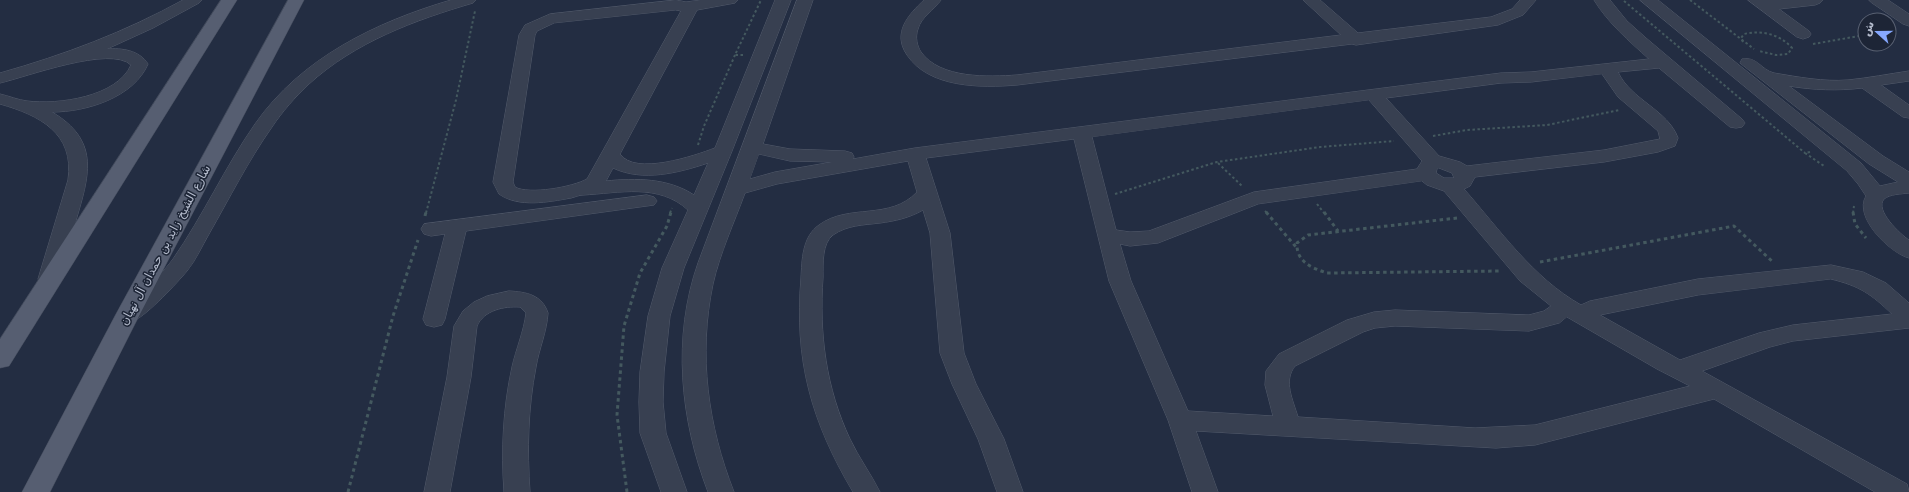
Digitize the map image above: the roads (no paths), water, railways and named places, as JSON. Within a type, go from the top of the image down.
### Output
[{"type":"main road","points":[[0,359],[229,0]]},
{"type":"main road","name":"شارع الشيخ زايد بن حمدان آل نهيان","points":[[36,492],[128,314],[296,0]]},
{"type":"street","points":[[0,78],[58,61],[114,41],[145,27],[194,0]]},
{"type":"street","points":[[616,173],[585,189],[520,196],[510,193],[504,186],[528,32],[536,24],[550,19],[676,6],[686,7],[730,0]]},
{"type":"street","points":[[674,492],[653,433],[651,402],[654,343],[666,291],[680,251],[723,152],[783,0]]},
{"type":"street","points":[[721,492],[707,452],[700,420],[695,375],[695,334],[703,284],[710,260],[805,0]]},
{"type":"street","points":[[933,0],[911,26],[908,34],[912,52],[929,67],[942,73],[978,81],[1018,80],[1356,40],[1492,22],[1518,12],[1523,8],[1528,0]]},
{"type":"street","points":[[1310,0],[1356,40]]},
{"type":"street","points":[[1648,0],[1861,174],[1876,196]]},
{"type":"street","points":[[1671,0],[1764,75],[1881,164],[1909,180]]},
{"type":"street","points":[[1760,3],[1815,0]]},
{"type":"street","points":[[1877,0],[1909,21]]},
{"type":"street","points":[[1605,1],[1613,16],[1646,48],[1736,123]]},
{"type":"street","points":[[1760,3],[1803,34]]},
{"type":"street","points":[[128,314],[158,289],[180,265],[263,126],[290,92],[328,61],[368,37],[425,13],[472,4]]},
{"type":"street","points":[[617,206],[616,173],[689,10],[686,7]]},
{"type":"street","points":[[736,189],[762,180],[915,154],[1501,78],[1646,48]]},
{"type":"street","points":[[27,106],[55,107],[84,102],[102,96],[119,88],[131,80],[139,72],[140,64],[136,58],[127,55],[114,54],[58,61]]},
{"type":"street","points":[[1501,78],[1526,77],[1664,62]]},
{"type":"street","points":[[1373,94],[1412,139],[1431,168],[1436,182],[1458,180],[1595,158],[1658,146],[1668,142],[1669,138],[1666,130],[1615,82],[1608,68]]},
{"type":"street","points":[[1764,75],[1802,83],[1847,85],[1909,76]]},
{"type":"street","points":[[1865,82],[1909,113]]},
{"type":"street","points":[[1806,107],[1815,99],[1847,85]]},
{"type":"street","points":[[0,99],[27,106],[45,114],[59,124],[70,136],[76,151],[79,167],[77,184],[48,283]]},
{"type":"street","points":[[1082,132],[1113,258],[1130,306],[1180,420],[1205,492]]},
{"type":"street","points":[[752,147],[777,153],[804,156],[847,157],[915,154]]},
{"type":"street","points":[[585,189],[616,173],[687,164],[723,152]]},
{"type":"street","points":[[915,154],[927,194],[937,220],[942,246],[952,353],[964,384],[991,439],[1010,492]]},
{"type":"street","points":[[1107,235],[1130,239],[1151,238],[1244,201],[1308,191],[1431,168]]},
{"type":"street","points":[[616,173],[643,185],[664,187],[684,196],[698,209]]},
{"type":"street","points":[[1458,180],[1476,216],[1528,267],[1562,292],[1687,367],[1718,389]]},
{"type":"street","points":[[1458,180],[1528,267],[1538,286],[1564,305],[1665,363],[1718,389],[1898,492]]},
{"type":"street","points":[[1909,186],[1891,188],[1876,196],[1873,202],[1872,210],[1877,222],[1888,236],[1909,251]]},
{"type":"street","points":[[867,492],[845,456],[834,431],[824,406],[816,376],[810,335],[809,313],[816,244],[822,233],[834,225],[850,221],[899,214],[914,208],[927,194]]},
{"type":"street","points":[[425,227],[457,226],[648,201]]},
{"type":"street","points":[[434,319],[457,226]]},
{"type":"street","points":[[1590,309],[1698,287],[1831,272],[1855,276],[1878,288],[1909,316]]},
{"type":"street","points":[[1288,425],[1277,385],[1278,371],[1282,365],[1293,356],[1355,326],[1374,320],[1395,318],[1529,323],[1551,317],[1559,312],[1564,305]]},
{"type":"street","points":[[437,492],[462,360],[477,325],[494,312],[508,310],[520,312],[526,320],[531,337],[524,366],[516,438],[517,492]]},
{"type":"street","points":[[1687,367],[1767,339],[1793,333],[1909,320]]},
{"type":"street","points":[[1180,420],[1288,425],[1475,438],[1516,438],[1535,435],[1718,389]]}]
